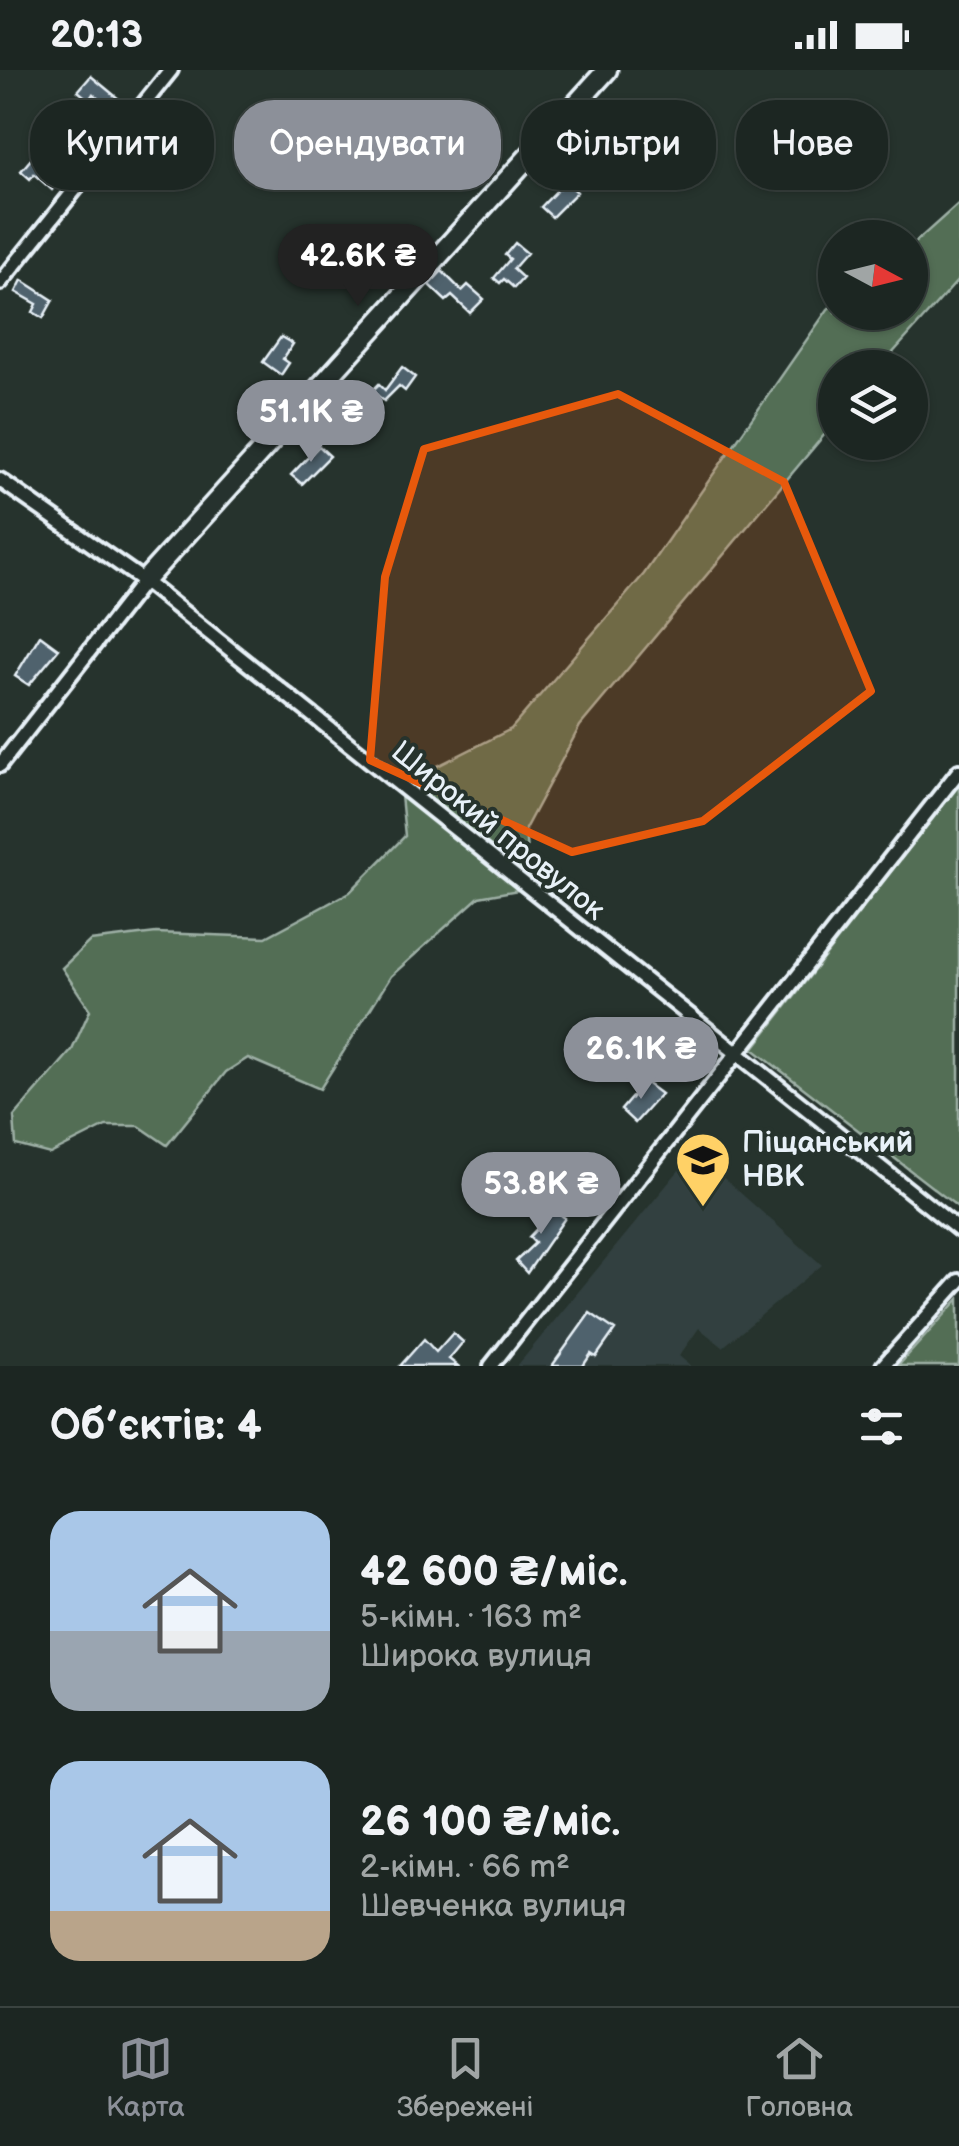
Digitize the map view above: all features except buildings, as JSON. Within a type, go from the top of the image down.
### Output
[{"type":"street","points":[[0,283],[171,70]]},
{"type":"street","points":[[0,765],[144,580],[607,70]]},
{"type":"street","name":"Широкий провулок","points":[[0,480],[144,580],[959,1230]]},
{"type":"street","points":[[491,1366],[959,772]]},
{"type":"street","points":[[883,1366],[959,1281]]},
{"type":"highlighted area","points":[[618,394],[784,482],[871,691],[703,821],[572,852],[370,760],[385,577],[424,449]]},
{"type":"shaded area","name":"Піщанський НВК","points":[[694,1152],[822,1265],[723,1347],[699,1328],[679,1356],[691,1366],[517,1366]]},
{"type":"green space","points":[[959,203],[959,279],[928,314],[928,231]]},
{"type":"green space","points":[[818,323],[818,330],[913,330],[895,350],[818,350],[818,442],[580,726],[525,829],[530,888],[479,897],[391,976],[320,1089],[248,1058],[226,1072],[167,1145],[139,1126],[106,1126],[50,1154],[16,1145],[14,1117],[72,1050],[90,1010],[62,968],[90,941],[156,933],[266,937],[350,892],[405,836],[400,785],[511,729],[644,574]]},
{"type":"green space","points":[[959,784],[959,1208],[753,1049]]},
{"type":"green space","points":[[959,1299],[959,1366],[898,1366]]},
{"type":"place","name":"Піщанський НВК","points":[[703,1209]]}]
